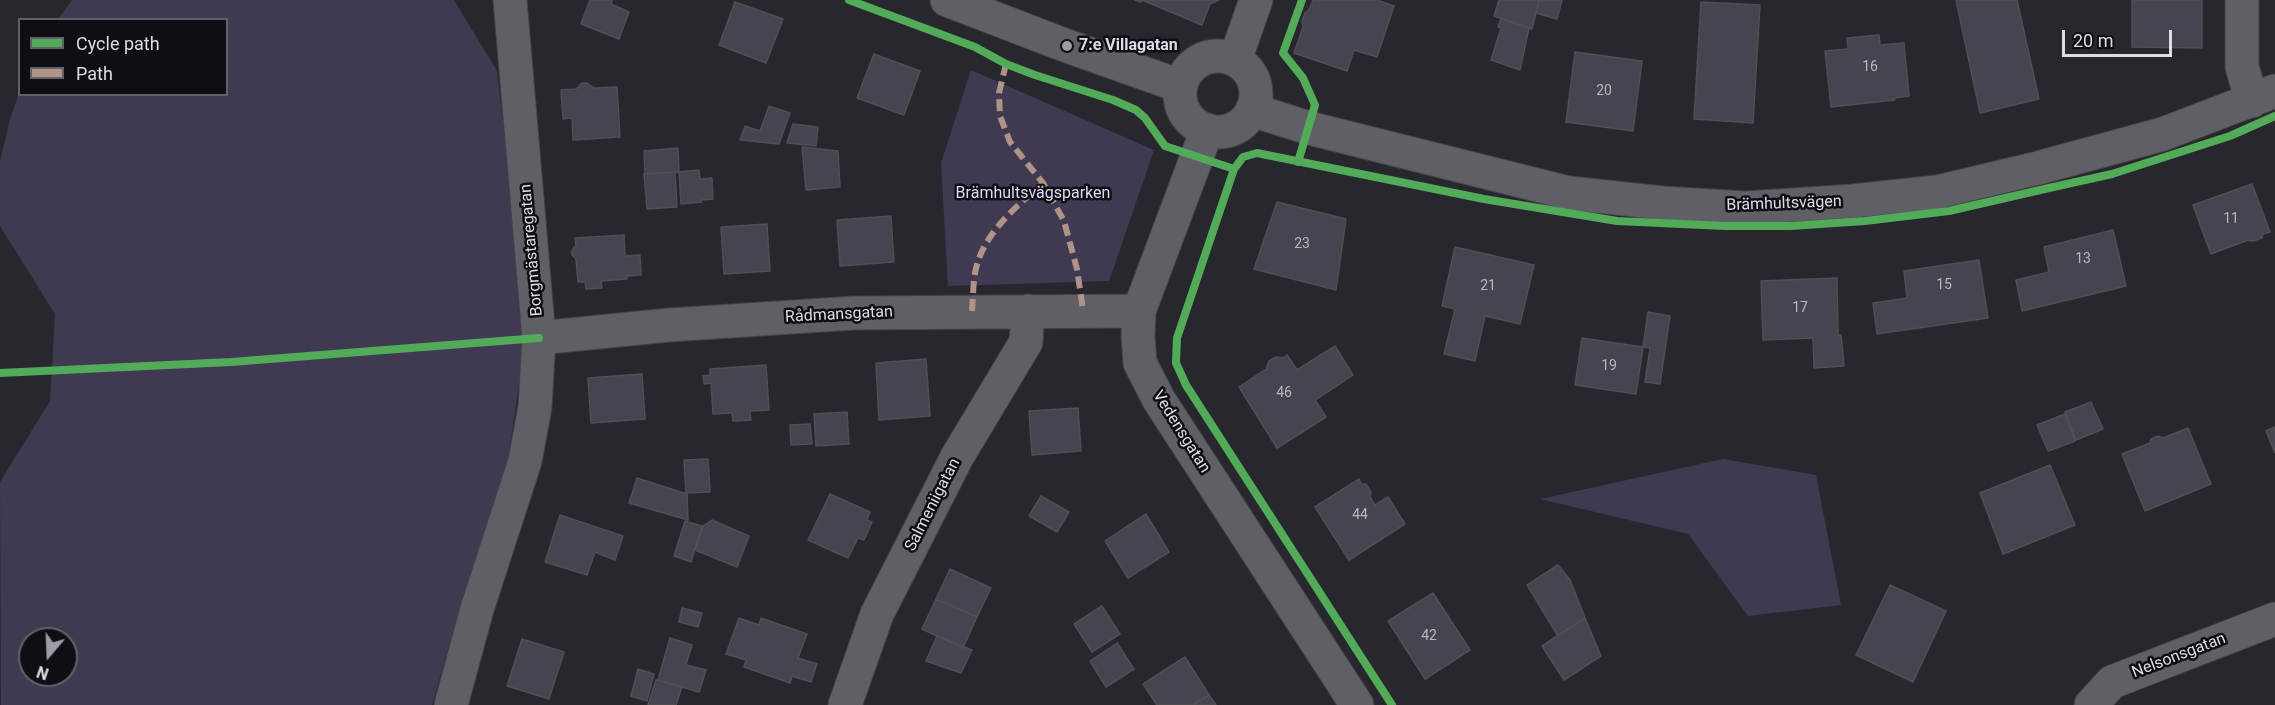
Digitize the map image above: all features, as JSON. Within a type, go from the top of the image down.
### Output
[{"type":"street","name":"Borgmästaregatan","points":[[451,705],[477,609],[525,461],[535,407],[540,338],[510,0]]},
{"type":"street","points":[[947,0],[1180,86]]},
{"type":"street","points":[[1235,60],[1256,0]]},
{"type":"street","points":[[2242,0],[2242,68],[2264,96]]},
{"type":"street","points":[[1224,57],[1235,60],[1251,76],[1256,98],[1252,110],[1238,126],[1228,131],[1206,130],[1198,127],[1181,105],[1180,86],[1192,66],[1201,60],[1224,57]]},
{"type":"street","name":"Brämhultsvägen","points":[[1252,110],[1309,128],[1569,193],[1663,203],[1746,208],[1853,201],[1937,192],[2038,168],[2163,134],[2264,96]]},
{"type":"street","name":"Vedensgatan","points":[[1206,130],[1139,311],[1140,363],[1159,400],[1357,705]]},
{"type":"street","name":"Salmeniigatan","points":[[845,705],[877,614],[957,457],[1026,342],[1028,311]]},
{"type":"street","name":"Rådmansgatan","points":[[540,338],[669,325],[854,313],[1139,311]]},
{"type":"street","name":"Nelsonsgatan","points":[[2091,705],[2112,682],[2275,619]]},
{"type":"green space","points":[[72,0],[454,0],[497,71],[526,313],[508,460],[463,597],[432,705],[1,705],[0,482],[50,401],[55,314],[0,226],[0,162],[18,96],[228,96],[228,18],[59,18]]},
{"type":"green space","name":"Brämhultsvägsparken","points":[[971,70],[1154,150],[1109,281],[948,286],[941,163]]},
{"type":"green space","points":[[1723,459],[1816,475],[1841,605],[1748,616],[1688,534],[1540,499]]},
{"type":"building","points":[[590,0],[612,0],[611,4],[629,12],[619,39],[581,24]]},
{"type":"building","points":[[1142,0],[1219,0],[1210,4],[1202,25]]},
{"type":"building","points":[[1313,0],[1377,0],[1394,6],[1377,57],[1354,50],[1347,71],[1294,53],[1303,27],[1302,21]]},
{"type":"building","points":[[1499,0],[1539,0],[1532,29],[1494,16]]},
{"type":"building","points":[[1539,0],[1562,0],[1557,19],[1536,13]]},
{"type":"building","points":[[1956,0],[2017,0],[2039,99],[1980,113]]},
{"type":"building","points":[[2132,0],[2202,0],[2202,48],[2132,47]]},
{"type":"building","points":[[735,2],[783,19],[766,63],[719,45]]},
{"type":"building","points":[[1701,2],[1760,5],[1753,123],[1694,119]]},
{"type":"building","points":[[1501,18],[1529,28],[1520,70],[1491,60],[1501,28],[1498,27]]},
{"type":"building","points":[[1879,35],[1880,45],[1904,43],[1909,96],[1894,98],[1895,100],[1831,107],[1825,51],[1848,49],[1847,38]]},
{"type":"building","points":[[1575,52],[1642,61],[1633,131],[1566,122]]},
{"type":"building","points":[[874,54],[920,71],[904,115],[857,98]]},
{"type":"building","points":[[582,83],[587,83],[594,88],[617,87],[620,137],[573,140],[572,118],[563,119],[561,90],[576,89]]},
{"type":"building","points":[[769,106],[790,113],[779,144],[740,140],[745,126],[760,131]]},
{"type":"building","points":[[793,124],[818,127],[816,146],[787,143]]},
{"type":"building","points":[[802,147],[838,151],[840,187],[806,190]]},
{"type":"building","points":[[678,148],[679,172],[645,174],[644,151]]},
{"type":"building","points":[[699,170],[700,179],[712,178],[713,199],[681,204],[679,172]]},
{"type":"building","points":[[675,172],[677,207],[647,209],[644,174]]},
{"type":"building","points":[[2252,184],[2270,232],[2263,234],[2262,238],[2248,240],[2211,254],[2193,205]]},
{"type":"building","points":[[1277,202],[1346,219],[1336,290],[1254,269]]},
{"type":"building","points":[[891,216],[894,262],[840,266],[837,220]]},
{"type":"building","points":[[767,224],[770,271],[724,274],[721,227]]},
{"type":"building","points":[[2113,230],[2126,286],[2022,311],[2016,280],[2049,272],[2044,247]]},
{"type":"building","points":[[624,235],[625,256],[640,255],[641,275],[627,276],[627,279],[601,281],[602,288],[586,289],[585,282],[578,282],[576,259],[572,255],[572,250],[576,246],[575,238]]},
{"type":"building","points":[[1455,247],[1534,265],[1520,324],[1485,316],[1475,361],[1444,354],[1455,309],[1442,306]]},
{"type":"building","points":[[1979,260],[1988,318],[1877,334],[1873,303],[1907,298],[1904,271]]},
{"type":"building","points":[[1837,278],[1838,335],[1841,335],[1844,366],[1814,368],[1813,338],[1763,340],[1761,281]]},
{"type":"building","points":[[1648,312],[1670,316],[1660,384],[1645,382],[1650,348],[1643,347]]},
{"type":"building","points":[[1582,338],[1643,347],[1636,394],[1575,385]]},
{"type":"building","points":[[1335,346],[1353,375],[1315,400],[1326,417],[1277,448],[1239,387],[1266,369],[1269,361],[1276,357],[1283,358],[1287,355],[1297,370]]},
{"type":"building","points":[[926,359],[930,416],[879,420],[876,363]]},
{"type":"building","points":[[766,365],[769,410],[750,411],[751,420],[733,421],[732,413],[713,414],[711,383],[704,384],[703,376],[710,375],[710,369]]},
{"type":"building","points":[[642,374],[645,419],[591,423],[588,378]]},
{"type":"building","points":[[2091,402],[2103,429],[2076,440],[2065,412]]},
{"type":"building","points":[[1078,408],[1081,451],[1032,455],[1029,411]]},
{"type":"building","points":[[847,412],[849,444],[816,446],[814,414]]},
{"type":"building","points":[[2065,414],[2075,441],[2048,451],[2037,425]]},
{"type":"building","points":[[810,424],[812,444],[791,445],[790,425]]},
{"type":"building","points":[[2275,427],[2275,453],[2266,431]]},
{"type":"building","points":[[2188,428],[2211,484],[2145,511],[2122,454],[2150,443],[2151,439],[2158,436],[2163,438]]},
{"type":"building","points":[[708,459],[710,492],[686,493],[684,460]]},
{"type":"building","points":[[2050,465],[2075,525],[2003,554],[1980,493]]},
{"type":"building","points":[[637,478],[687,494],[688,520],[629,503]]},
{"type":"building","points":[[1359,479],[1361,484],[1366,484],[1371,492],[1370,497],[1375,505],[1388,497],[1405,524],[1349,560],[1315,507]]},
{"type":"building","points":[[830,494],[870,512],[867,520],[872,522],[864,540],[858,538],[848,558],[808,540]]},
{"type":"building","points":[[1041,496],[1069,512],[1057,532],[1029,516]]},
{"type":"building","points":[[1146,514],[1169,552],[1128,578],[1105,541]]},
{"type":"building","points":[[560,515],[623,536],[615,560],[595,552],[587,575],[545,562]]},
{"type":"building","points":[[712,520],[749,536],[737,567],[695,550],[703,526]]},
{"type":"building","points":[[685,521],[702,526],[691,562],[674,556]]},
{"type":"building","points":[[1558,565],[1570,580],[1585,618],[1558,636],[1527,585]]},
{"type":"building","points":[[950,569],[991,588],[977,617],[936,599]]},
{"type":"building","points":[[1890,585],[1946,611],[1913,682],[1856,655]]},
{"type":"building","points":[[1433,593],[1470,650],[1425,679],[1388,621]]},
{"type":"building","points":[[936,599],[977,617],[963,648],[922,629]]},
{"type":"building","points":[[1102,606],[1120,634],[1092,652],[1074,624]]},
{"type":"building","points":[[682,608],[702,613],[698,627],[679,622]]},
{"type":"building","points":[[739,618],[759,625],[761,618],[807,634],[798,658],[817,664],[811,682],[792,676],[790,683],[744,667],[746,660],[726,654]]},
{"type":"building","points":[[1585,618],[1601,656],[1564,680],[1542,646]]},
{"type":"building","points":[[937,636],[972,650],[961,673],[926,661]]},
{"type":"building","points":[[670,638],[692,645],[686,665],[706,670],[699,692],[658,680]]},
{"type":"building","points":[[522,639],[564,652],[549,699],[507,686]]},
{"type":"building","points":[[1117,643],[1134,669],[1106,687],[1090,661]]},
{"type":"building","points":[[1185,657],[1209,695],[1193,705],[1157,705],[1143,684]]},
{"type":"building","points":[[638,669],[654,674],[647,701],[631,696]]},
{"type":"building","points":[[656,680],[682,687],[676,705],[648,705]]},
{"type":"building","points":[[1209,695],[1216,705],[1193,705]]},
{"type":"marked path","points":[[1006,64],[999,93],[1000,116],[1010,142],[1043,183],[1064,221],[1077,269],[1083,310]]},
{"type":"marked path","points":[[972,311],[975,273],[985,246],[1001,223],[1043,183]]},
{"type":"cycle path","points":[[849,0],[975,47],[1006,64],[1136,110],[1145,118],[1165,146],[1234,169],[1243,157],[1257,153],[1484,199],[1617,221],[1725,226],[1791,226],[1865,221],[1949,211],[2112,174],[2230,136],[2275,116]]},
{"type":"cycle path","points":[[1298,162],[1315,105],[1303,78],[1283,53],[1302,0]]},
{"type":"cycle path","points":[[1234,169],[1177,338],[1176,363],[1186,385],[1392,705]]},
{"type":"cycle path","points":[[0,373],[231,362],[539,338]]},
{"type":"place","name":"7:e Villagatan","points":[[1067,46]]}]
